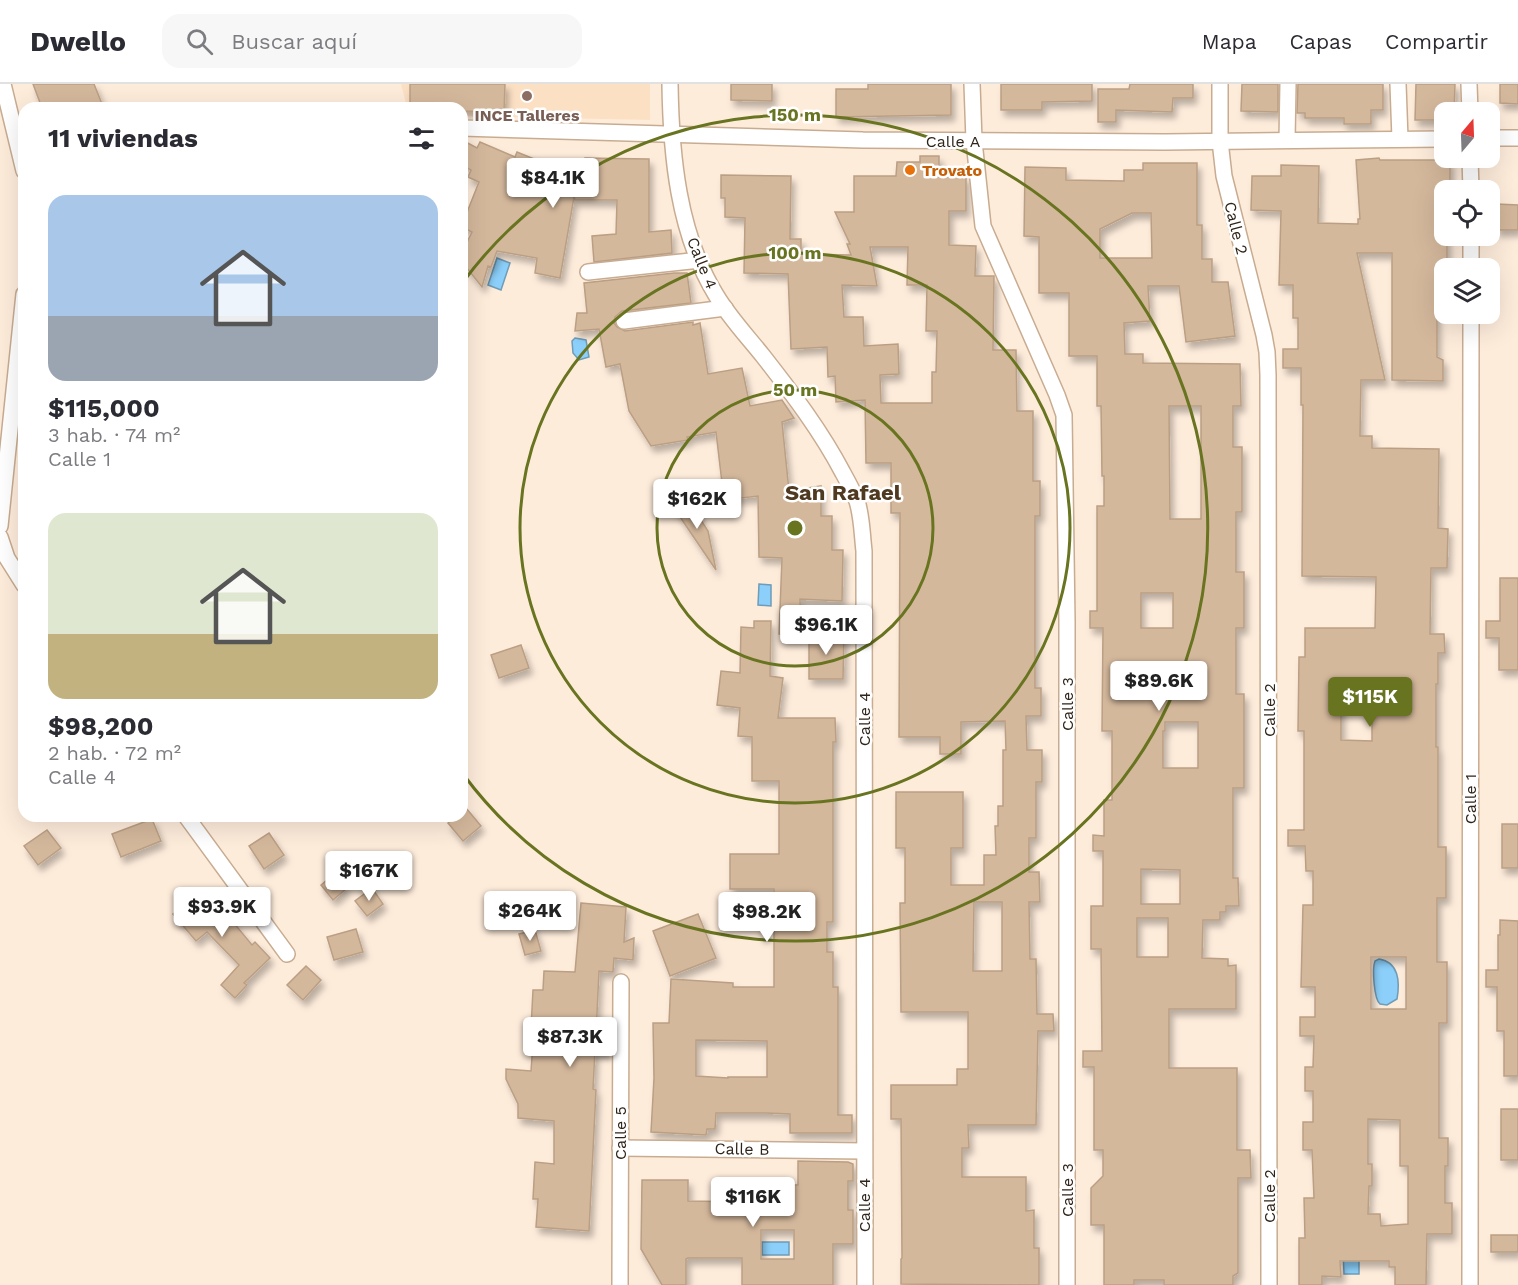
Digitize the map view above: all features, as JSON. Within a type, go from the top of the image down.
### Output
[{"type":"street","points":[[3,84],[18,146]]},
{"type":"street","name":"Calle 4","points":[[670,84],[671,134],[675,173],[686,221],[700,260],[724,308],[764,357],[830,449],[854,492],[860,515],[864,573],[865,1285]]},
{"type":"street","name":"Calle 3","points":[[972,84],[974,141],[983,226],[1064,415],[1067,621],[1067,1285]]},
{"type":"street","name":"Calle 2","points":[[1220,84],[1220,141],[1224,176],[1264,335],[1268,363],[1269,1285]]},
{"type":"street","points":[[1287,140],[1288,84]]},
{"type":"street","points":[[1398,84],[1400,139]]},
{"type":"street","points":[[1469,84],[1470,102]]},
{"type":"street","name":"Calle A","points":[[468,128],[863,140],[1434,139]]},
{"type":"street","points":[[1500,138],[1518,138]]},
{"type":"street","points":[[588,272],[700,260]]},
{"type":"street","points":[[624,321],[724,308]]},
{"type":"street","name":"Calle 1","points":[[1470,1285],[1471,324]]},
{"type":"street","points":[[0,526],[18,352]]},
{"type":"street","points":[[0,537],[7,558],[18,575]]},
{"type":"street","points":[[190,822],[287,954]]},
{"type":"street","name":"Calle 5","points":[[620,1285],[621,982]]},
{"type":"street","name":"Calle B","points":[[620,1148],[864,1151]]},
{"type":"shaded area","name":"INCE Talleres","points":[[401,84],[650,84],[650,120],[468,116],[468,102],[406,102]]},
{"type":"water","points":[[497,258],[510,263],[501,290],[488,285]]},
{"type":"water","points":[[575,338],[586,340],[589,357],[579,360],[573,353],[572,341]]},
{"type":"water","points":[[708,480],[711,495],[688,496],[673,508],[670,504],[678,485]]},
{"type":"water","points":[[759,584],[771,585],[771,606],[758,605]]},
{"type":"water","points":[[1379,959],[1391,964],[1397,974],[1397,999],[1387,1005],[1380,1004],[1375,990],[1374,965]]},
{"type":"water","points":[[762,1242],[789,1242],[789,1255],[762,1255]]},
{"type":"water","points":[[1343,1250],[1359,1250],[1359,1274],[1344,1274]]},
{"type":"building","points":[[33,84],[94,84],[101,102],[40,102]]},
{"type":"building","points":[[410,84],[505,84],[504,112],[468,111],[468,102],[410,102]]},
{"type":"building","points":[[731,84],[772,84],[772,101],[731,100]]},
{"type":"building","points":[[868,84],[951,84],[951,115],[836,117],[836,89],[868,89]]},
{"type":"building","points":[[1001,84],[1092,84],[1092,101],[1042,102],[1042,110],[1001,110]]},
{"type":"building","points":[[1130,84],[1193,84],[1193,98],[1173,98],[1172,112],[1116,110],[1116,122],[1098,122],[1098,89],[1129,89]]},
{"type":"building","points":[[1242,84],[1278,84],[1278,112],[1241,111]]},
{"type":"building","points":[[1298,84],[1383,84],[1383,110],[1371,110],[1371,124],[1344,124],[1344,118],[1305,118],[1305,113],[1297,113]]},
{"type":"building","points":[[1416,84],[1455,84],[1454,102],[1434,102],[1434,120],[1415,120]]},
{"type":"building","points":[[1500,84],[1518,84],[1518,104],[1500,102]]},
{"type":"building","points":[[480,142],[515,157],[517,152],[539,161],[538,164],[583,175],[585,158],[649,159],[649,232],[671,230],[672,253],[594,262],[592,236],[616,234],[617,200],[575,200],[574,197],[560,278],[535,273],[537,258],[497,251],[491,267],[488,266],[482,287],[468,270],[468,240],[472,232],[468,230],[468,210],[479,182],[468,177],[471,170],[468,168],[468,143],[477,148]]},
{"type":"building","points":[[920,156],[939,156],[939,177],[966,176],[966,211],[949,211],[949,245],[976,246],[975,276],[994,276],[993,350],[1016,350],[1017,411],[1033,411],[1033,481],[1040,481],[1040,516],[1035,516],[1035,688],[1041,688],[1041,716],[1026,716],[1027,750],[1042,750],[1042,782],[1036,782],[1036,838],[1029,838],[1029,872],[1039,872],[1040,902],[1029,902],[1030,959],[1036,959],[1037,1014],[1053,1014],[1054,1031],[1038,1031],[1036,1125],[968,1125],[969,1148],[962,1148],[962,1177],[1026,1177],[1026,1211],[1034,1210],[1034,1248],[1039,1248],[1039,1285],[901,1284],[901,1119],[891,1119],[891,1085],[957,1085],[957,1069],[968,1069],[968,1012],[901,1012],[900,903],[905,903],[905,848],[896,848],[896,792],[963,792],[963,848],[951,848],[951,885],[984,885],[984,855],[996,855],[995,826],[998,826],[998,806],[1003,806],[1005,721],[961,722],[961,754],[940,754],[940,737],[899,737],[900,513],[891,513],[891,463],[866,463],[865,400],[836,402],[835,376],[828,377],[827,347],[791,349],[788,274],[744,273],[745,218],[725,217],[725,198],[721,198],[721,175],[791,176],[790,239],[801,239],[801,254],[851,255],[847,244],[850,244],[835,212],[854,212],[854,176],[896,176],[897,162],[920,162]],"holes":[[[870,247],[908,247],[907,285],[927,285],[926,331],[937,331],[936,372],[932,372],[932,403],[881,403],[880,375],[899,374],[898,344],[864,346],[863,317],[844,317],[842,285],[877,286]],[[974,902],[1002,902],[1002,971],[973,971]]]},
{"type":"building","points":[[1379,158],[1380,160],[1434,160],[1434,168],[1450,168],[1450,180],[1434,180],[1434,246],[1447,246],[1447,258],[1434,258],[1434,324],[1437,324],[1437,357],[1443,360],[1443,381],[1392,380],[1392,253],[1357,253],[1385,380],[1361,380],[1360,436],[1372,436],[1372,448],[1439,449],[1438,528],[1448,529],[1447,568],[1431,568],[1430,634],[1444,634],[1445,653],[1438,653],[1438,684],[1436,684],[1438,847],[1446,847],[1446,898],[1437,898],[1437,962],[1447,962],[1447,1023],[1439,1023],[1439,1138],[1448,1138],[1445,1203],[1452,1203],[1452,1234],[1427,1234],[1426,1285],[1395,1285],[1395,1267],[1389,1267],[1389,1261],[1340,1261],[1341,1277],[1322,1276],[1322,1285],[1299,1285],[1299,1238],[1305,1238],[1304,1198],[1314,1198],[1312,1150],[1303,1150],[1303,1122],[1313,1122],[1313,1091],[1305,1091],[1305,1067],[1313,1067],[1314,1036],[1300,1036],[1300,1017],[1315,1017],[1315,987],[1301,987],[1303,905],[1313,905],[1313,871],[1306,871],[1305,846],[1288,846],[1288,830],[1304,830],[1304,731],[1298,731],[1299,657],[1305,657],[1305,628],[1375,628],[1376,577],[1302,576],[1303,405],[1301,405],[1301,368],[1283,368],[1283,349],[1298,349],[1298,318],[1293,318],[1293,285],[1279,285],[1281,211],[1251,210],[1252,176],[1281,176],[1281,165],[1319,166],[1318,223],[1358,224],[1358,219],[1360,219],[1356,160]],"holes":[[[1341,703],[1372,703],[1372,741],[1341,740]],[[1371,957],[1406,957],[1406,1009],[1371,1009]],[[1368,1119],[1400,1120],[1400,1166],[1408,1166],[1408,1224],[1381,1226],[1380,1214],[1368,1214],[1369,1186],[1372,1186],[1372,1164],[1368,1164]]]},
{"type":"building","points":[[1143,163],[1197,163],[1197,225],[1202,225],[1202,259],[1212,259],[1212,282],[1228,282],[1235,336],[1186,342],[1179,286],[1148,286],[1150,321],[1124,323],[1125,354],[1143,354],[1143,363],[1240,364],[1241,406],[1233,406],[1233,447],[1242,447],[1242,512],[1236,512],[1236,572],[1244,572],[1244,628],[1236,628],[1236,694],[1244,694],[1244,788],[1233,788],[1233,878],[1238,878],[1239,906],[1226,906],[1226,912],[1220,912],[1220,920],[1203,920],[1202,958],[1228,959],[1228,966],[1236,965],[1236,1009],[1169,1009],[1169,1068],[1237,1068],[1237,1150],[1250,1150],[1251,1178],[1238,1178],[1238,1273],[1233,1276],[1233,1285],[1164,1285],[1164,1280],[1134,1280],[1134,1285],[1104,1285],[1104,1225],[1091,1225],[1091,1188],[1103,1176],[1103,1150],[1094,1150],[1094,1067],[1083,1067],[1083,1051],[1102,1051],[1101,949],[1091,949],[1091,906],[1103,906],[1103,851],[1093,851],[1093,835],[1104,836],[1104,800],[1112,800],[1112,731],[1102,731],[1103,628],[1090,628],[1090,611],[1097,611],[1097,506],[1104,506],[1101,406],[1097,406],[1097,356],[1069,356],[1069,293],[1039,293],[1039,237],[1024,236],[1025,167],[1066,168],[1066,180],[1124,181],[1124,170],[1143,170]],"holes":[[[1132,213],[1151,213],[1152,258],[1100,258],[1100,229]],[[1169,406],[1201,406],[1201,519],[1170,519]],[[1141,593],[1173,593],[1173,628],[1141,628]],[[1165,722],[1198,722],[1198,768],[1163,768],[1163,731],[1165,731]],[[1141,869],[1180,870],[1180,904],[1141,904]],[[1137,918],[1168,918],[1168,957],[1137,957]]]},
{"type":"building","points":[[1500,204],[1518,205],[1518,230],[1500,230]]},
{"type":"building","points":[[687,273],[691,303],[622,311],[615,317],[614,323],[625,331],[700,323],[708,374],[742,368],[750,406],[782,400],[794,418],[782,422],[789,491],[821,486],[821,516],[832,516],[832,550],[843,550],[842,601],[800,599],[801,635],[779,634],[782,558],[759,557],[758,496],[724,500],[716,432],[687,437],[688,440],[651,446],[629,411],[620,364],[606,367],[599,329],[575,331],[577,313],[587,313],[584,283]]},
{"type":"building","points":[[692,506],[708,531],[716,570],[674,508]]},
{"type":"building","points":[[1500,578],[1518,578],[1518,670],[1499,670],[1499,638],[1486,638],[1486,621],[1500,621]]},
{"type":"building","points":[[754,621],[771,621],[770,676],[783,678],[778,718],[835,718],[833,922],[827,922],[827,952],[833,952],[833,987],[838,987],[838,1115],[852,1115],[852,1133],[790,1133],[790,1114],[766,1113],[716,1113],[715,1129],[707,1129],[706,1135],[651,1132],[654,1078],[653,1023],[669,1023],[671,979],[733,983],[733,987],[774,987],[774,889],[730,889],[730,854],[779,854],[779,781],[752,781],[752,737],[738,736],[740,708],[717,705],[721,671],[740,673],[741,627],[754,628]],"holes":[[[696,1040],[767,1041],[767,1077],[696,1076]]]},
{"type":"building","points":[[809,634],[844,634],[843,679],[809,679]]},
{"type":"building","points":[[521,645],[529,668],[499,678],[491,655]]},
{"type":"building","points":[[468,810],[481,826],[463,841],[448,823],[468,822]]},
{"type":"building","points":[[144,822],[153,822],[161,841],[121,857],[112,834]]},
{"type":"building","points":[[1502,824],[1518,824],[1518,868],[1502,868]]},
{"type":"building","points":[[47,830],[61,848],[38,865],[24,846]]},
{"type":"building","points":[[269,833],[284,855],[264,869],[249,846]]},
{"type":"building","points":[[334,874],[346,889],[333,900],[321,885]]},
{"type":"building","points":[[205,888],[252,945],[255,942],[270,958],[244,983],[247,985],[235,998],[221,985],[239,965],[207,932],[196,941],[173,914]]},
{"type":"building","points":[[372,888],[383,904],[367,916],[355,901]]},
{"type":"building","points":[[581,903],[626,907],[624,942],[634,938],[633,960],[614,958],[613,972],[599,971],[596,1034],[607,1035],[606,1052],[595,1051],[593,1089],[596,1090],[589,1231],[536,1227],[538,1199],[533,1199],[535,1162],[554,1164],[554,1121],[518,1118],[518,1104],[506,1079],[506,1069],[531,1071],[534,1028],[531,1028],[533,990],[543,990],[544,971],[575,972]]},
{"type":"building","points":[[698,914],[716,958],[670,976],[653,931]]},
{"type":"building","points":[[1500,920],[1518,921],[1518,1076],[1504,1076],[1504,1031],[1497,1031],[1497,987],[1486,987],[1486,970],[1498,970]]},
{"type":"building","points":[[356,929],[363,952],[334,960],[327,937]]},
{"type":"building","points":[[535,930],[541,951],[525,955],[519,934]]},
{"type":"building","points":[[306,966],[321,980],[303,1000],[287,985]]},
{"type":"building","points":[[1501,1109],[1518,1109],[1518,1160],[1501,1160]]},
{"type":"building","points":[[798,1161],[853,1164],[853,1181],[848,1181],[848,1210],[853,1210],[853,1244],[833,1244],[833,1285],[742,1285],[742,1258],[688,1258],[686,1259],[686,1285],[662,1285],[641,1249],[642,1180],[688,1180],[688,1201],[750,1202],[750,1184],[798,1185]],"holes":[[[761,1230],[794,1230],[794,1259],[761,1259]]]},
{"type":"building","points":[[1491,1235],[1518,1235],[1518,1252],[1491,1252]]},
{"type":"place","name":"INCE Talleres","points":[[527,96]]},
{"type":"place","name":"Trovato","points":[[910,170]]},
{"type":"district","name":"San Rafael","points":[[843,492]]}]
